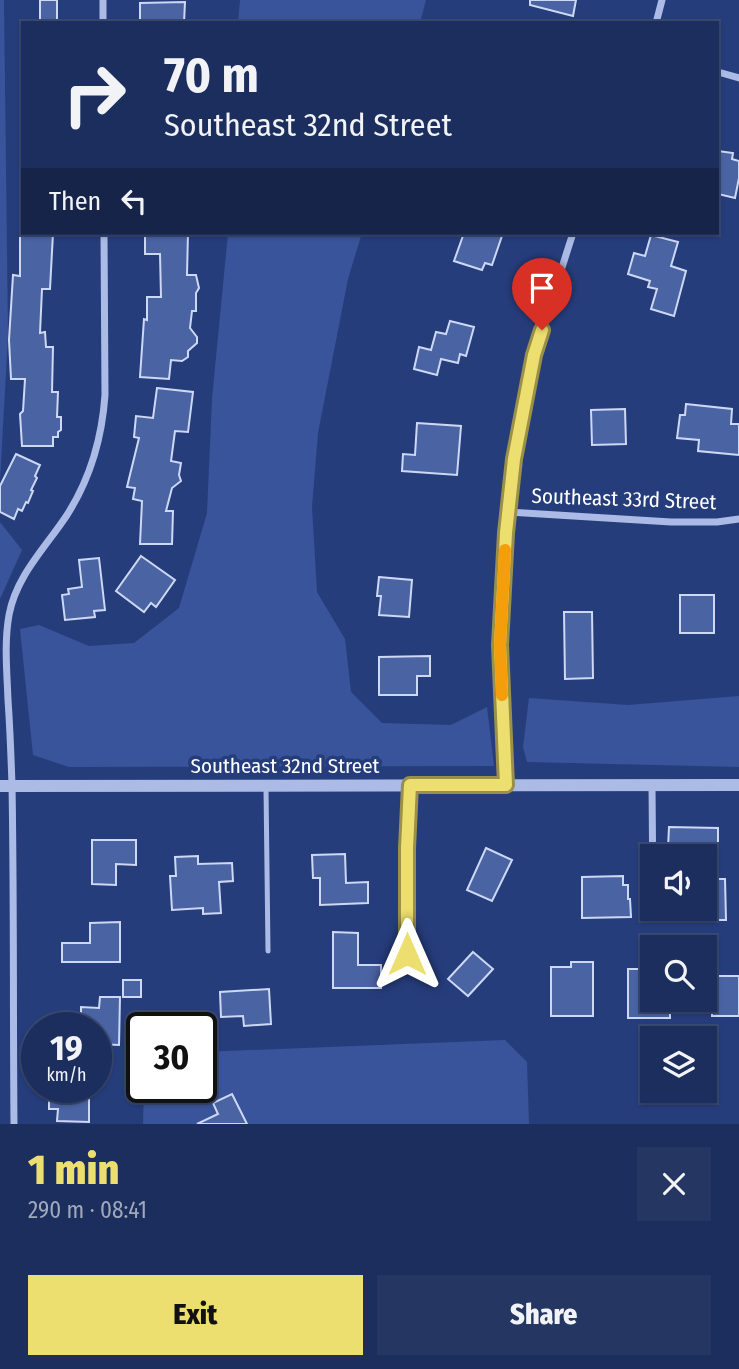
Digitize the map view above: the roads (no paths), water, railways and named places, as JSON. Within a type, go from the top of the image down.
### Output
[{"type":"street","points":[[103,0],[103,21]]},
{"type":"street","points":[[657,21],[662,0]]},
{"type":"street","points":[[719,72],[739,78]]},
{"type":"street","points":[[14,1124],[6,786],[6,660],[9,616],[14,594],[24,575],[81,491],[99,440],[104,395],[104,235]]},
{"type":"street","points":[[506,785],[500,645],[503,576],[514,459],[534,355],[572,235]]},
{"type":"street","name":"Southeast 33rd Street","points":[[508,512],[671,522],[739,519]]},
{"type":"street","points":[[407,954],[410,785]]},
{"type":"street","points":[[652,785],[653,844]]},
{"type":"street","name":"Southeast 32nd Street","points":[[6,786],[739,785]]},
{"type":"lane","points":[[266,785],[268,951]]}]
